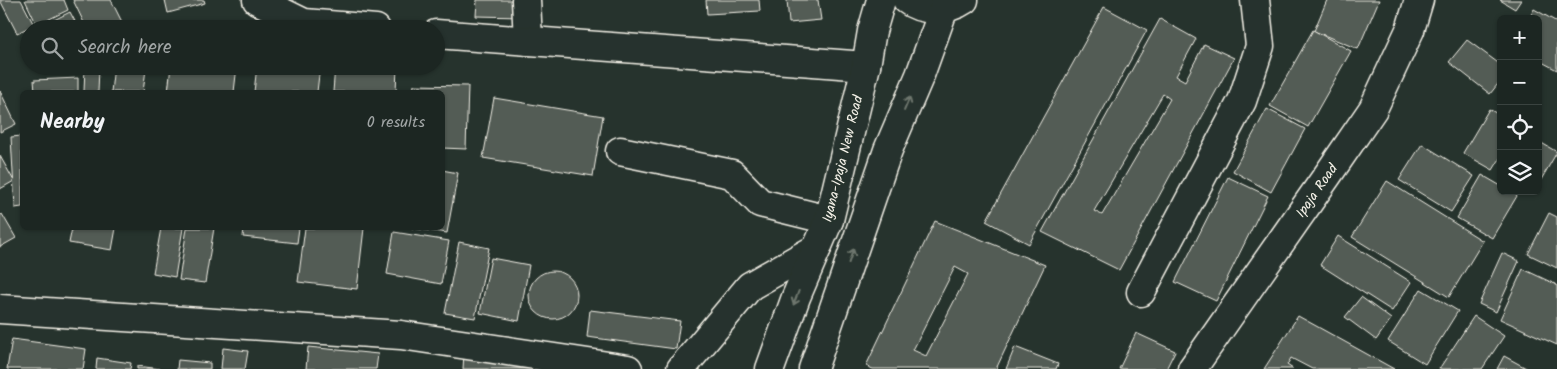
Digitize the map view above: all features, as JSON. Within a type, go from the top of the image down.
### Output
[{"type":"street","points":[[258,0],[298,20]]},
{"type":"street","points":[[526,0],[528,41]]},
{"type":"street","name":"Iyana-Ipaja New Road","points":[[770,369],[796,297],[829,220],[866,66],[872,31],[881,0]]},
{"type":"street","points":[[907,0],[927,8],[954,4]]},
{"type":"street","points":[[1141,292],[1242,101],[1260,46],[1255,0]]},
{"type":"street","name":"Ipaja Road","points":[[1192,369],[1373,109],[1410,30],[1419,0]]},
{"type":"street","points":[[813,369],[888,150],[920,75],[954,4]]},
{"type":"street","points":[[445,35],[866,66]]},
{"type":"street","points":[[620,151],[732,174],[760,203],[829,220]]},
{"type":"street","points":[[681,369],[750,286],[817,248]]},
{"type":"street","points":[[0,309],[400,335],[628,369]]},
{"type":"building","points":[[0,0],[21,0],[31,20],[20,20],[20,32],[17,33]]},
{"type":"building","points":[[25,0],[64,0],[68,10],[47,20],[35,20]]},
{"type":"building","points":[[73,0],[111,0],[121,20],[83,20]]},
{"type":"building","points":[[165,0],[204,0],[205,3],[168,13]]},
{"type":"building","points":[[477,0],[521,0],[521,17],[476,16]]},
{"type":"building","points":[[706,0],[759,0],[760,11],[707,14]]},
{"type":"building","points":[[787,0],[818,0],[821,20],[789,23]]},
{"type":"building","points":[[1327,0],[1379,0],[1358,49],[1314,31]]},
{"type":"building","points":[[1500,0],[1521,0],[1515,9]]},
{"type":"building","points":[[1104,7],[1147,30],[1029,244],[986,221]]},
{"type":"building","points":[[1534,9],[1557,22],[1557,70],[1542,62],[1542,15],[1531,15]]},
{"type":"building","points":[[70,12],[74,20],[54,20]]},
{"type":"building","points":[[1160,19],[1196,39],[1176,76],[1185,81],[1204,44],[1234,58],[1119,270],[1042,232]],"holes":[[[1163,94],[1170,99],[1102,215],[1094,211]]]},
{"type":"building","points":[[1313,30],[1351,51],[1308,127],[1270,106]]},
{"type":"building","points":[[1467,40],[1497,62],[1497,85],[1490,94],[1449,62]]},
{"type":"building","points":[[85,75],[99,75],[98,90],[84,90]]},
{"type":"building","points":[[113,75],[145,75],[143,90],[111,90]]},
{"type":"building","points":[[170,75],[236,75],[234,90],[168,90]]},
{"type":"building","points":[[256,75],[319,75],[317,90],[254,90]]},
{"type":"building","points":[[334,75],[397,75],[396,90],[333,90]]},
{"type":"building","points":[[78,78],[78,90],[35,90],[34,80]]},
{"type":"building","points":[[414,85],[468,86],[466,149],[445,148],[445,90],[413,90]]},
{"type":"building","points":[[0,91],[16,124],[0,132]]},
{"type":"building","points":[[494,98],[603,116],[593,176],[483,158]]},
{"type":"building","points":[[1267,109],[1305,129],[1271,192],[1233,171]]},
{"type":"building","points":[[1489,109],[1497,114],[1497,164],[1493,170],[1463,153]]},
{"type":"building","points":[[20,136],[20,207],[15,208],[11,137]]},
{"type":"building","points":[[1542,143],[1557,152],[1542,178]]},
{"type":"building","points":[[1422,144],[1474,176],[1451,212],[1399,180]]},
{"type":"building","points":[[0,156],[14,181],[0,189]]},
{"type":"building","points":[[445,171],[458,173],[447,233],[426,230],[445,230]]},
{"type":"building","points":[[1482,175],[1497,184],[1497,195],[1517,196],[1492,238],[1457,218]]},
{"type":"building","points":[[1228,177],[1268,196],[1216,301],[1175,282]]},
{"type":"building","points":[[1387,181],[1483,241],[1449,297],[1352,237]]},
{"type":"building","points":[[1549,213],[1557,217],[1557,268],[1528,254]]},
{"type":"building","points":[[2,214],[16,238],[0,247],[0,216]]},
{"type":"building","points":[[935,221],[1045,265],[996,369],[873,369],[866,366]],"holes":[[[955,267],[968,274],[926,356],[913,350]]]},
{"type":"building","points":[[72,230],[116,230],[112,250],[69,243]]},
{"type":"building","points":[[161,230],[183,230],[175,277],[153,273]]},
{"type":"building","points":[[187,230],[214,230],[205,283],[179,280]]},
{"type":"building","points":[[244,230],[299,230],[297,243],[243,237]]},
{"type":"building","points":[[305,230],[364,230],[357,289],[298,282]]},
{"type":"building","points":[[394,232],[449,241],[441,284],[387,274]]},
{"type":"building","points":[[1338,236],[1411,282],[1392,311],[1320,265]]},
{"type":"building","points":[[459,242],[489,248],[475,318],[445,313]]},
{"type":"building","points":[[1502,253],[1519,261],[1496,312],[1479,304]]},
{"type":"building","points":[[491,258],[529,265],[519,321],[480,313]]},
{"type":"building","points":[[1523,269],[1557,285],[1557,345],[1500,319]]},
{"type":"building","points":[[548,271],[558,271],[570,278],[577,290],[577,300],[570,312],[558,319],[548,319],[540,315],[533,308],[529,300],[529,290],[533,282],[540,275]]},
{"type":"building","points":[[1421,289],[1458,311],[1425,364],[1388,341]]},
{"type":"building","points":[[1361,297],[1391,319],[1376,340],[1345,317]]},
{"type":"building","points":[[590,310],[680,321],[676,349],[587,337]]},
{"type":"building","points":[[1298,316],[1394,369],[1312,369],[1291,358],[1287,365],[1293,369],[1264,369]]},
{"type":"building","points":[[1474,316],[1504,336],[1482,369],[1439,369]]},
{"type":"building","points":[[1136,333],[1175,351],[1166,369],[1119,369]]},
{"type":"building","points":[[12,339],[86,349],[83,369],[7,369]]},
{"type":"building","points":[[308,347],[378,354],[376,369],[306,369]]},
{"type":"building","points":[[1015,347],[1058,364],[1056,369],[1006,369]]},
{"type":"building","points":[[223,348],[248,351],[245,369],[221,369]]},
{"type":"building","points":[[464,353],[544,369],[463,369]]},
{"type":"building","points":[[1504,356],[1528,369],[1497,369]]},
{"type":"building","points":[[97,358],[131,363],[130,369],[96,369]]},
{"type":"building","points":[[178,360],[210,363],[210,369],[177,369]]},
{"type":"building","points":[[137,366],[161,369],[137,369]]}]
